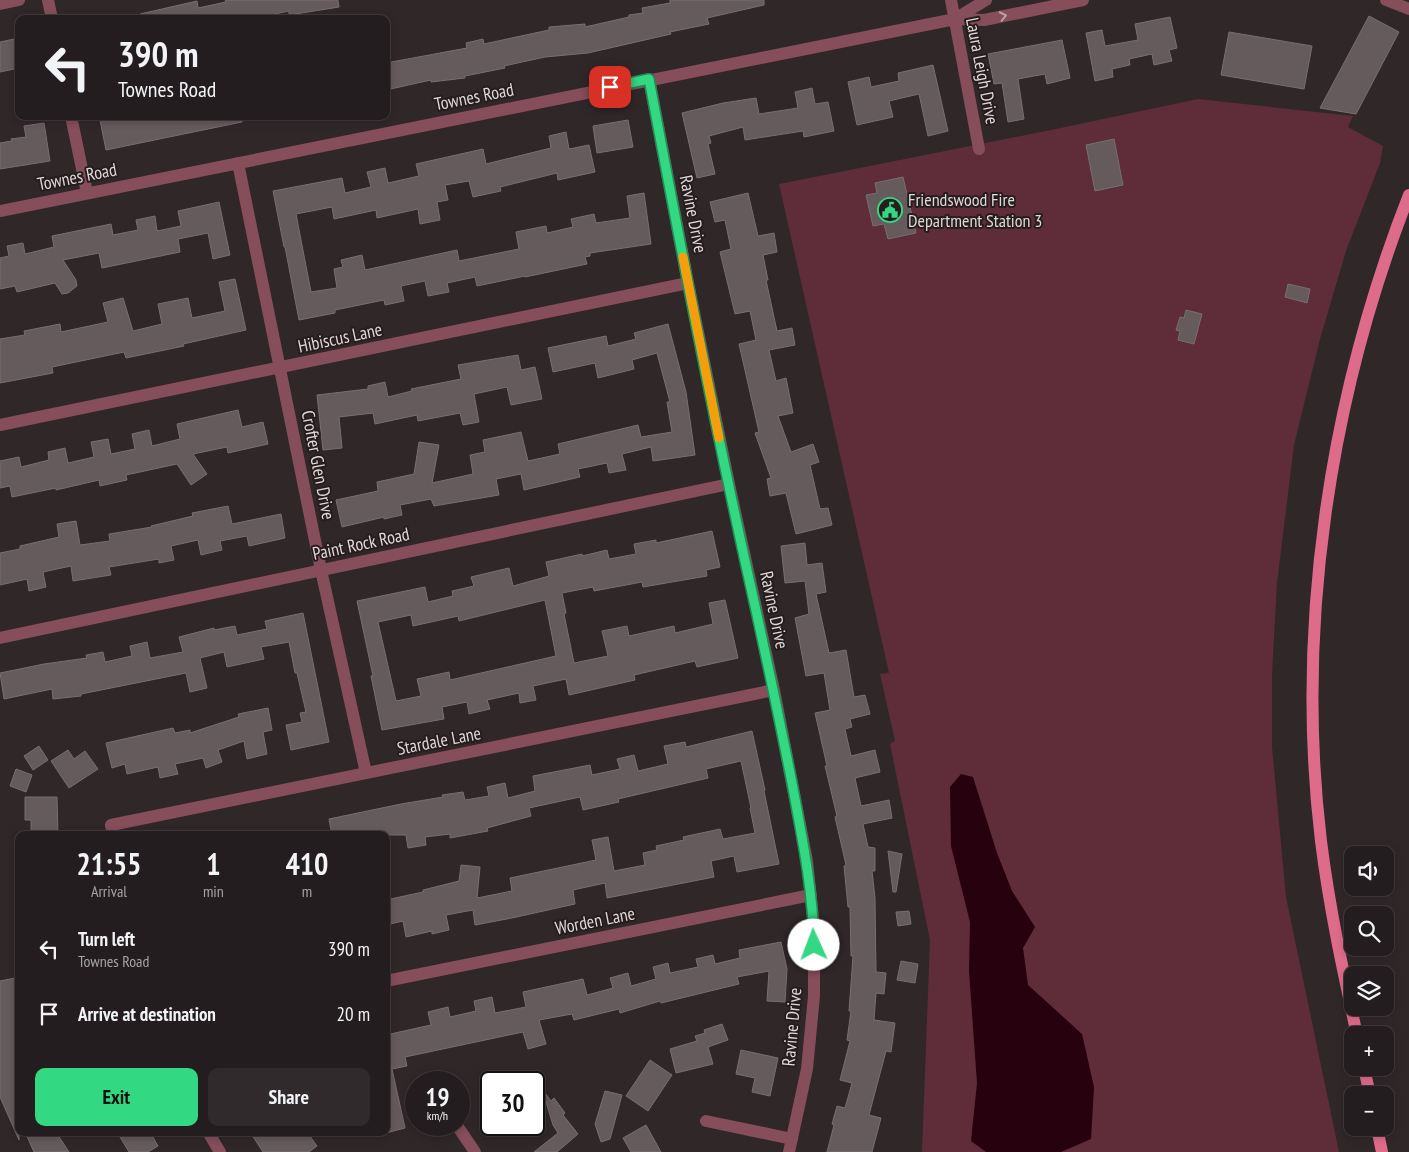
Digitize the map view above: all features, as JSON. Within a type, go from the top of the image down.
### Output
[{"type":"main road","points":[[1355,1026],[1335,933],[1321,840],[1314,748],[1315,618],[1330,484],[1352,368],[1371,303],[1409,195]]},
{"type":"main road","points":[[1379,1136],[1382,1152]]},
{"type":"street","points":[[0,4],[19,0]]},
{"type":"street","points":[[48,0],[51,15]]},
{"type":"street","name":"Laura Leigh Drive","points":[[951,0],[979,148]]},
{"type":"street","name":"Townes Road","points":[[955,19],[986,0]]},
{"type":"street","name":"Townes Road","points":[[0,211],[955,19],[984,20],[1084,0]]},
{"type":"street","points":[[1386,0],[1409,9]]},
{"type":"street","name":"Ravine Drive","points":[[649,79],[688,284],[774,690],[807,861],[811,895],[814,962],[811,1032],[807,1069],[790,1146]]},
{"type":"street","points":[[72,120],[87,193]]},
{"type":"street","name":"Crofter Glen Drive","points":[[238,163],[321,570],[366,773]]},
{"type":"street","name":"Hibiscus Lane","points":[[0,425],[688,284]]},
{"type":"street","name":"Paint Rock Road","points":[[0,638],[729,484]]},
{"type":"street","name":"Stardale Lane","points":[[112,830],[366,773],[774,690]]},
{"type":"street","name":"Worden Lane","points":[[390,980],[811,895]]},
{"type":"street","points":[[706,1121],[790,1146]]},
{"type":"street","points":[[210,1136],[220,1152]]},
{"type":"street","points":[[464,1136],[475,1152]]},
{"type":"shaded area","points":[[1198,99],[1353,116],[1348,127],[1383,146],[1380,163],[1346,251],[1320,339],[1294,445],[1277,583],[1272,674],[1272,747],[1286,897],[1339,1152],[922,1152],[930,940],[890,744],[895,741],[880,674],[889,673],[779,184]]},
{"type":"shaded area","points":[[961,774],[973,777],[997,853],[1012,891],[1035,927],[1023,948],[1028,985],[1082,1034],[1094,1087],[1091,1139],[1061,1152],[986,1152],[971,1141],[977,1083],[969,971],[970,922],[951,846],[950,787]]},
{"type":"building","points":[[225,0],[338,0],[339,7],[289,15],[289,11],[270,15],[140,14],[197,1],[198,8],[226,2]]},
{"type":"building","points":[[670,0],[764,0],[764,5],[707,18],[709,24],[670,32],[671,34],[588,53],[545,57],[465,76],[465,78],[431,82],[431,80],[390,89],[390,62],[467,48],[466,43],[483,39],[484,44],[549,30],[549,27],[585,24],[585,27],[643,13],[642,8],[670,3]]},
{"type":"building","points":[[1369,16],[1399,32],[1356,114],[1320,108]]},
{"type":"building","points":[[1170,17],[1177,48],[1169,50],[1172,61],[1154,65],[1152,54],[1129,59],[1130,65],[1112,69],[1113,77],[1095,81],[1086,33],[1102,30],[1105,46],[1138,40],[1135,24]]},
{"type":"building","points":[[1229,32],[1312,46],[1304,89],[1221,75]]},
{"type":"building","points":[[15,39],[15,69],[0,72],[0,42]]},
{"type":"building","points":[[1062,40],[1070,78],[1047,84],[1045,74],[1018,79],[1024,119],[1008,122],[1002,83],[994,84],[988,54]]},
{"type":"building","points":[[933,65],[948,131],[928,136],[919,94],[889,101],[893,117],[857,125],[848,82],[869,77],[871,87],[899,81],[898,73]]},
{"type":"building","points":[[812,88],[815,104],[828,102],[834,131],[804,137],[803,131],[745,140],[743,127],[709,136],[711,143],[708,144],[715,174],[697,178],[682,113],[723,103],[756,98],[759,114],[798,108],[795,92]]},
{"type":"building","points":[[100,120],[242,120],[242,122],[106,150]]},
{"type":"building","points":[[628,120],[633,147],[597,153],[593,126]]},
{"type":"building","points":[[44,123],[50,161],[0,169],[0,143],[26,137],[24,126]]},
{"type":"building","points":[[566,132],[569,149],[589,145],[595,172],[558,180],[557,173],[500,187],[501,191],[473,197],[469,181],[445,185],[448,200],[437,202],[440,220],[420,224],[418,209],[377,218],[376,210],[334,219],[332,207],[296,214],[311,292],[337,288],[334,269],[343,267],[341,260],[362,255],[365,270],[457,250],[459,261],[519,249],[516,232],[546,226],[547,233],[573,227],[571,219],[594,214],[596,223],[630,218],[627,196],[644,193],[651,244],[590,253],[590,256],[585,257],[587,264],[525,277],[477,286],[475,277],[447,283],[449,292],[428,296],[425,281],[401,286],[404,301],[385,305],[384,300],[299,320],[273,191],[342,178],[345,193],[371,187],[367,172],[385,168],[388,183],[419,176],[416,164],[483,149],[486,164],[551,148],[549,136]]},
{"type":"building","points":[[1114,139],[1123,185],[1095,191],[1086,145]]},
{"type":"building","name":"Friendswood Fire Department Station 3","points":[[903,177],[916,233],[888,239],[884,224],[873,226],[866,195],[877,193],[875,183]]},
{"type":"building","points":[[748,193],[758,236],[774,233],[777,252],[763,255],[768,280],[766,280],[777,331],[792,328],[795,345],[769,350],[776,381],[786,378],[793,413],[778,416],[791,452],[813,444],[819,462],[810,465],[820,509],[828,508],[832,525],[796,534],[786,493],[770,496],[767,479],[771,478],[755,433],[759,432],[739,344],[756,340],[750,311],[735,314],[720,252],[731,249],[725,220],[715,222],[710,202]]},
{"type":"building","points":[[219,202],[230,255],[213,259],[208,233],[178,239],[180,252],[102,268],[99,253],[63,260],[76,280],[77,286],[68,293],[62,294],[55,283],[17,292],[15,286],[0,289],[0,258],[9,256],[7,246],[23,243],[25,254],[54,247],[52,236],[111,224],[113,235],[138,230],[136,220],[155,216],[157,231],[181,226],[178,211]]},
{"type":"building","points":[[235,279],[246,330],[126,358],[124,352],[52,367],[53,373],[0,383],[0,339],[25,335],[24,331],[60,324],[61,332],[108,322],[103,303],[123,298],[133,331],[162,324],[158,304],[188,298],[192,318],[225,311],[219,282]]},
{"type":"building","points":[[1288,284],[1310,289],[1307,303],[1285,297]]},
{"type":"building","points":[[1186,310],[1202,314],[1194,344],[1178,340],[1180,331],[1176,330],[1180,317],[1184,318]]},
{"type":"building","points":[[668,324],[686,392],[695,455],[653,461],[651,447],[622,454],[626,470],[609,473],[607,463],[578,469],[580,477],[524,490],[521,474],[496,479],[499,495],[434,506],[431,499],[400,505],[402,515],[384,519],[384,517],[342,527],[336,500],[378,491],[377,482],[414,474],[419,442],[439,445],[432,483],[473,474],[470,455],[485,452],[483,440],[521,432],[528,461],[560,454],[558,444],[638,425],[641,437],[672,432],[667,402],[670,402],[657,353],[632,360],[634,369],[598,378],[595,363],[553,372],[548,348],[606,336],[608,346],[636,339],[634,333]]},
{"type":"building","points":[[518,355],[521,370],[535,367],[542,399],[511,405],[507,387],[474,394],[479,422],[463,425],[460,413],[418,421],[417,415],[375,424],[373,413],[339,417],[342,448],[323,450],[317,395],[368,389],[368,386],[385,382],[388,397],[412,391],[411,389],[461,379],[458,365]]},
{"type":"building","points":[[238,410],[242,427],[263,422],[268,444],[228,453],[227,447],[193,454],[207,474],[191,485],[177,464],[126,475],[127,480],[100,486],[99,480],[56,490],[56,488],[12,497],[10,486],[0,488],[0,461],[19,457],[21,467],[49,460],[48,452],[65,448],[68,463],[94,457],[91,442],[108,439],[111,454],[135,449],[132,434],[149,430],[152,446],[180,439],[177,424]]},
{"type":"building","points":[[228,506],[232,524],[281,514],[285,538],[249,546],[247,536],[220,541],[222,550],[201,555],[198,540],[171,546],[174,560],[159,563],[159,559],[109,567],[111,575],[73,581],[71,566],[43,572],[46,587],[29,591],[27,579],[0,585],[0,553],[20,549],[20,546],[59,537],[57,524],[76,521],[80,545],[110,541],[109,534],[152,527],[193,516],[192,513]]},
{"type":"building","points":[[712,531],[720,567],[706,570],[707,576],[643,587],[642,582],[594,591],[593,587],[562,593],[566,613],[564,614],[574,663],[608,656],[602,631],[627,626],[629,636],[674,626],[675,633],[713,624],[709,603],[725,600],[738,658],[697,667],[695,661],[634,675],[635,680],[569,695],[566,679],[533,686],[536,700],[520,703],[519,693],[487,700],[490,709],[469,714],[467,702],[442,707],[444,719],[382,730],[357,601],[425,587],[428,602],[453,596],[452,591],[474,586],[471,577],[509,568],[513,586],[549,576],[546,562],[607,550],[609,559],[636,554],[634,544],[656,540],[656,543]],"holes":[[[545,600],[556,656],[450,680],[449,672],[417,679],[421,696],[396,701],[378,622],[411,615],[413,626],[458,616],[459,621]]]},
{"type":"building","points":[[805,543],[807,565],[822,563],[826,592],[816,594],[829,653],[846,650],[854,697],[865,695],[870,714],[850,719],[852,727],[845,729],[851,756],[875,750],[880,772],[855,778],[861,806],[889,800],[892,818],[863,824],[868,847],[875,848],[875,871],[872,871],[875,898],[876,972],[886,973],[884,994],[876,993],[874,1020],[895,1023],[891,1052],[886,1051],[869,1115],[881,1118],[872,1152],[827,1152],[837,1106],[845,1108],[852,1083],[840,1080],[850,1041],[847,1040],[851,1011],[849,1011],[853,956],[851,956],[850,907],[848,907],[844,866],[846,865],[815,713],[830,710],[824,673],[806,676],[795,618],[809,614],[805,581],[785,583],[781,546]]},
{"type":"building","points":[[303,613],[329,742],[291,750],[286,725],[302,722],[300,713],[306,712],[289,642],[261,647],[264,659],[227,667],[224,652],[200,658],[207,688],[190,692],[186,673],[81,694],[81,696],[53,699],[52,689],[4,699],[0,673],[87,658],[86,655],[103,652],[105,662],[132,656],[130,646],[147,642],[150,658],[183,652],[179,637],[214,628],[214,630],[235,626],[237,635],[267,629],[265,621]]},
{"type":"building","points":[[268,708],[272,730],[263,732],[267,754],[247,759],[244,741],[218,750],[222,762],[206,768],[203,758],[175,764],[178,774],[160,778],[158,767],[127,774],[125,764],[112,768],[106,743],[173,728],[175,733],[190,730],[190,733],[239,717],[238,714]]},
{"type":"building","points":[[752,731],[779,864],[737,872],[734,856],[711,861],[714,877],[607,898],[605,883],[573,890],[575,904],[475,925],[473,910],[446,915],[449,930],[432,934],[432,931],[406,937],[403,921],[390,924],[390,899],[459,881],[461,865],[480,867],[477,898],[512,891],[510,878],[596,860],[592,840],[608,837],[614,871],[645,865],[643,853],[657,850],[656,846],[684,840],[683,837],[720,829],[723,839],[755,833],[741,761],[706,769],[708,778],[618,799],[619,802],[583,810],[580,797],[529,808],[531,816],[487,828],[488,831],[450,838],[450,834],[425,837],[426,845],[408,848],[406,835],[390,835],[390,831],[331,831],[329,819],[443,797],[442,795],[463,792],[465,800],[489,796],[487,787],[505,783],[508,798],[535,791],[533,776],[590,765],[592,775],[620,769],[617,759],[634,755],[638,771],[668,764],[664,746],[685,742],[686,747]]},
{"type":"building","points":[[39,746],[48,760],[33,770],[24,756]]},
{"type":"building","points":[[68,750],[74,759],[85,751],[98,769],[69,788],[51,761]]},
{"type":"building","points":[[16,769],[32,775],[26,792],[10,786]]},
{"type":"building","points":[[25,797],[57,797],[58,831],[31,831],[31,820],[25,820]]},
{"type":"building","points":[[888,851],[902,854],[896,892],[893,892]]},
{"type":"building","points":[[909,911],[911,924],[898,926],[896,912]]},
{"type":"building","points":[[781,942],[787,969],[785,1002],[767,1001],[769,971],[737,977],[739,984],[661,1003],[660,1001],[620,1013],[619,1009],[574,1020],[572,1014],[539,1020],[546,1044],[528,1049],[523,1032],[405,1057],[407,1066],[392,1069],[405,1128],[390,1132],[390,1034],[431,1025],[428,1012],[448,1007],[450,1017],[476,1011],[474,1001],[492,997],[495,1013],[526,1007],[523,992],[583,979],[587,995],[613,988],[610,978],[628,973],[631,986],[656,979],[653,967],[668,963],[670,973],[698,967],[696,959],[713,955],[715,964],[740,958],[739,950]]},
{"type":"building","points":[[901,961],[918,964],[915,983],[897,980]]},
{"type":"building","points":[[15,978],[15,1131],[0,1097],[0,981]]},
{"type":"building","points":[[722,1024],[728,1040],[708,1047],[713,1064],[676,1073],[670,1049],[697,1041],[695,1036],[705,1033],[704,1030]]},
{"type":"building","points":[[741,1050],[778,1058],[770,1096],[752,1092],[755,1078],[736,1074]]},
{"type":"building","points":[[650,1060],[672,1075],[648,1111],[626,1096]]},
{"type":"building","points":[[605,1091],[622,1095],[610,1139],[601,1142],[595,1124]]},
{"type":"building","points":[[545,1093],[551,1101],[554,1098],[565,1113],[563,1115],[578,1134],[557,1152],[534,1152],[558,1133],[553,1125]]},
{"type":"building","points":[[646,1125],[661,1152],[631,1152],[623,1138]]},
{"type":"building","points":[[27,1136],[59,1136],[69,1152],[34,1152]]},
{"type":"building","points":[[119,1136],[152,1136],[158,1146],[148,1152],[129,1152]]},
{"type":"building","points":[[253,1136],[310,1136],[317,1146],[309,1152],[263,1152]]},
{"type":"slow traffic","points":[[683,257],[719,438]]},
{"type":"place","name":"Friendswood Fire Department Station 3","points":[[890,210]]},
{"type":"route","points":[[610,87],[649,79],[688,284],[774,690],[807,861],[813,912],[814,945]]}]
